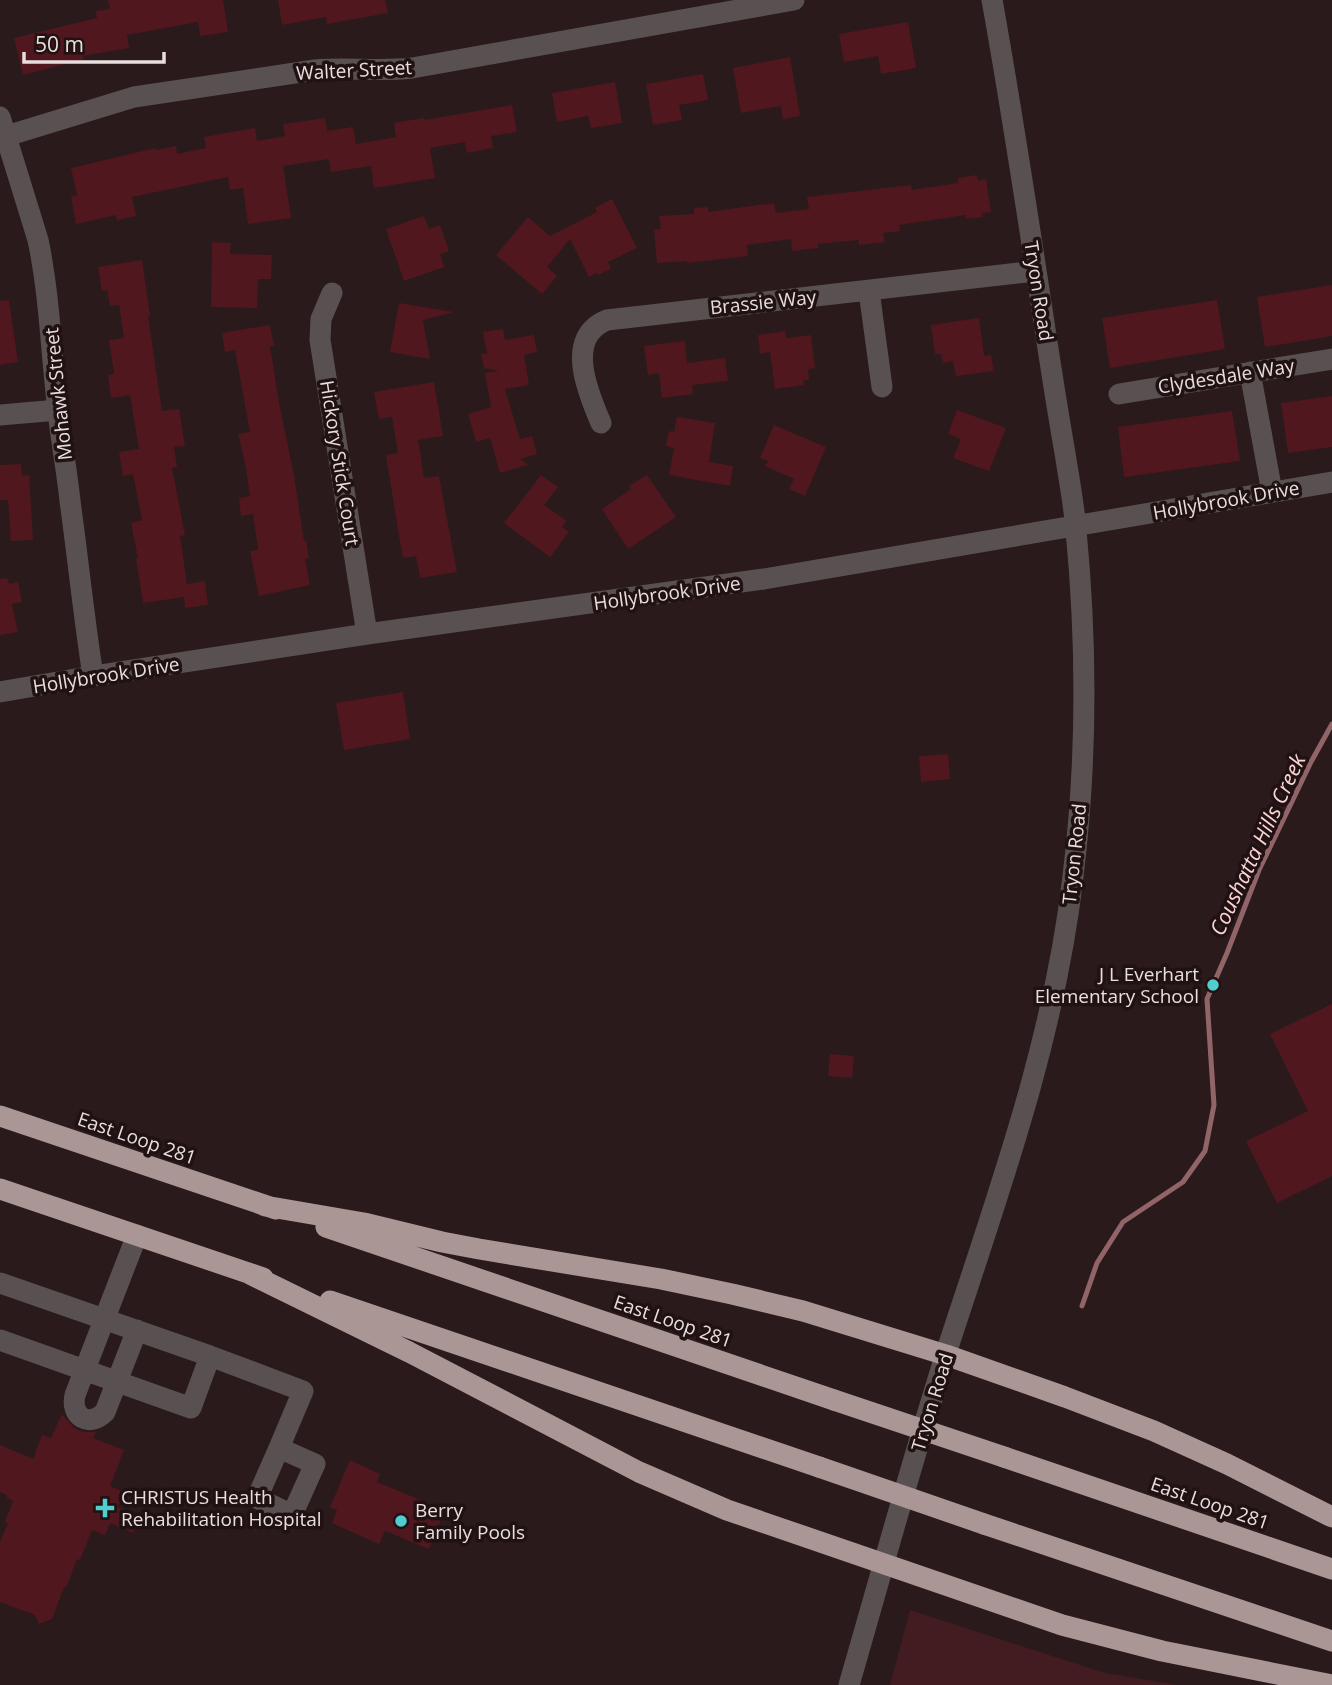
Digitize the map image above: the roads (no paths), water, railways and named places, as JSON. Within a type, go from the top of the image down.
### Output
[{"type":"highway","name":"East Loop 281","points":[[0,1116],[1332,1569]]},
{"type":"highway","points":[[0,1189],[1332,1641]]},
{"type":"highway","points":[[265,1206],[364,1223],[466,1247],[661,1279],[803,1311],[946,1355],[1154,1431],[1332,1517]]},
{"type":"highway","points":[[250,1274],[409,1352],[639,1472],[726,1510],[1062,1625],[1199,1659],[1332,1685]]},
{"type":"street","name":"Walter Street","points":[[2,130],[145,95],[315,69],[383,71],[412,68],[794,0]]},
{"type":"street","name":"Tryon Road","points":[[849,1685],[946,1355],[1026,1102],[1049,1014],[1066,927],[1078,828],[1083,737],[1083,630],[1076,525],[1013,117],[992,0]]},
{"type":"street","name":"Mohawk Street","points":[[2,130],[43,261],[58,410],[93,676]]},
{"type":"street","name":"Brassie Way","points":[[601,423],[587,389],[582,351],[588,334],[601,322],[1036,271]]},
{"type":"street","points":[[869,291],[882,387]]},
{"type":"street","name":"Hickory Stick Court","points":[[332,293],[321,319],[320,340],[367,634]]},
{"type":"street","name":"Clydesdale Way","points":[[1119,394],[1332,359]]},
{"type":"street","points":[[1250,372],[1272,492]]},
{"type":"street","points":[[0,415],[58,410]]},
{"type":"street","name":"Hollybrook Drive","points":[[0,692],[367,634],[764,579],[1332,482]]},
{"type":"street","points":[[137,1236],[75,1395],[73,1406],[79,1416],[96,1419],[105,1412],[137,1330]]},
{"type":"street","points":[[0,1283],[303,1391],[279,1448]]},
{"type":"street","points":[[0,1340],[191,1408],[210,1356]]},
{"type":"waterway","name":"Coushatta Hills Creek","points":[[1082,1306],[1097,1263],[1123,1222],[1183,1182],[1205,1151],[1214,1105],[1207,999],[1259,870],[1332,724]]},
{"type":"place","name":"J L Everhart Elementary School","points":[[1213,985]]},
{"type":"place","name":"CHRISTUS Health Rehabilitation Hospital","points":[[105,1508]]},
{"type":"place","name":"Berry Family Pools","points":[[401,1521]]}]
